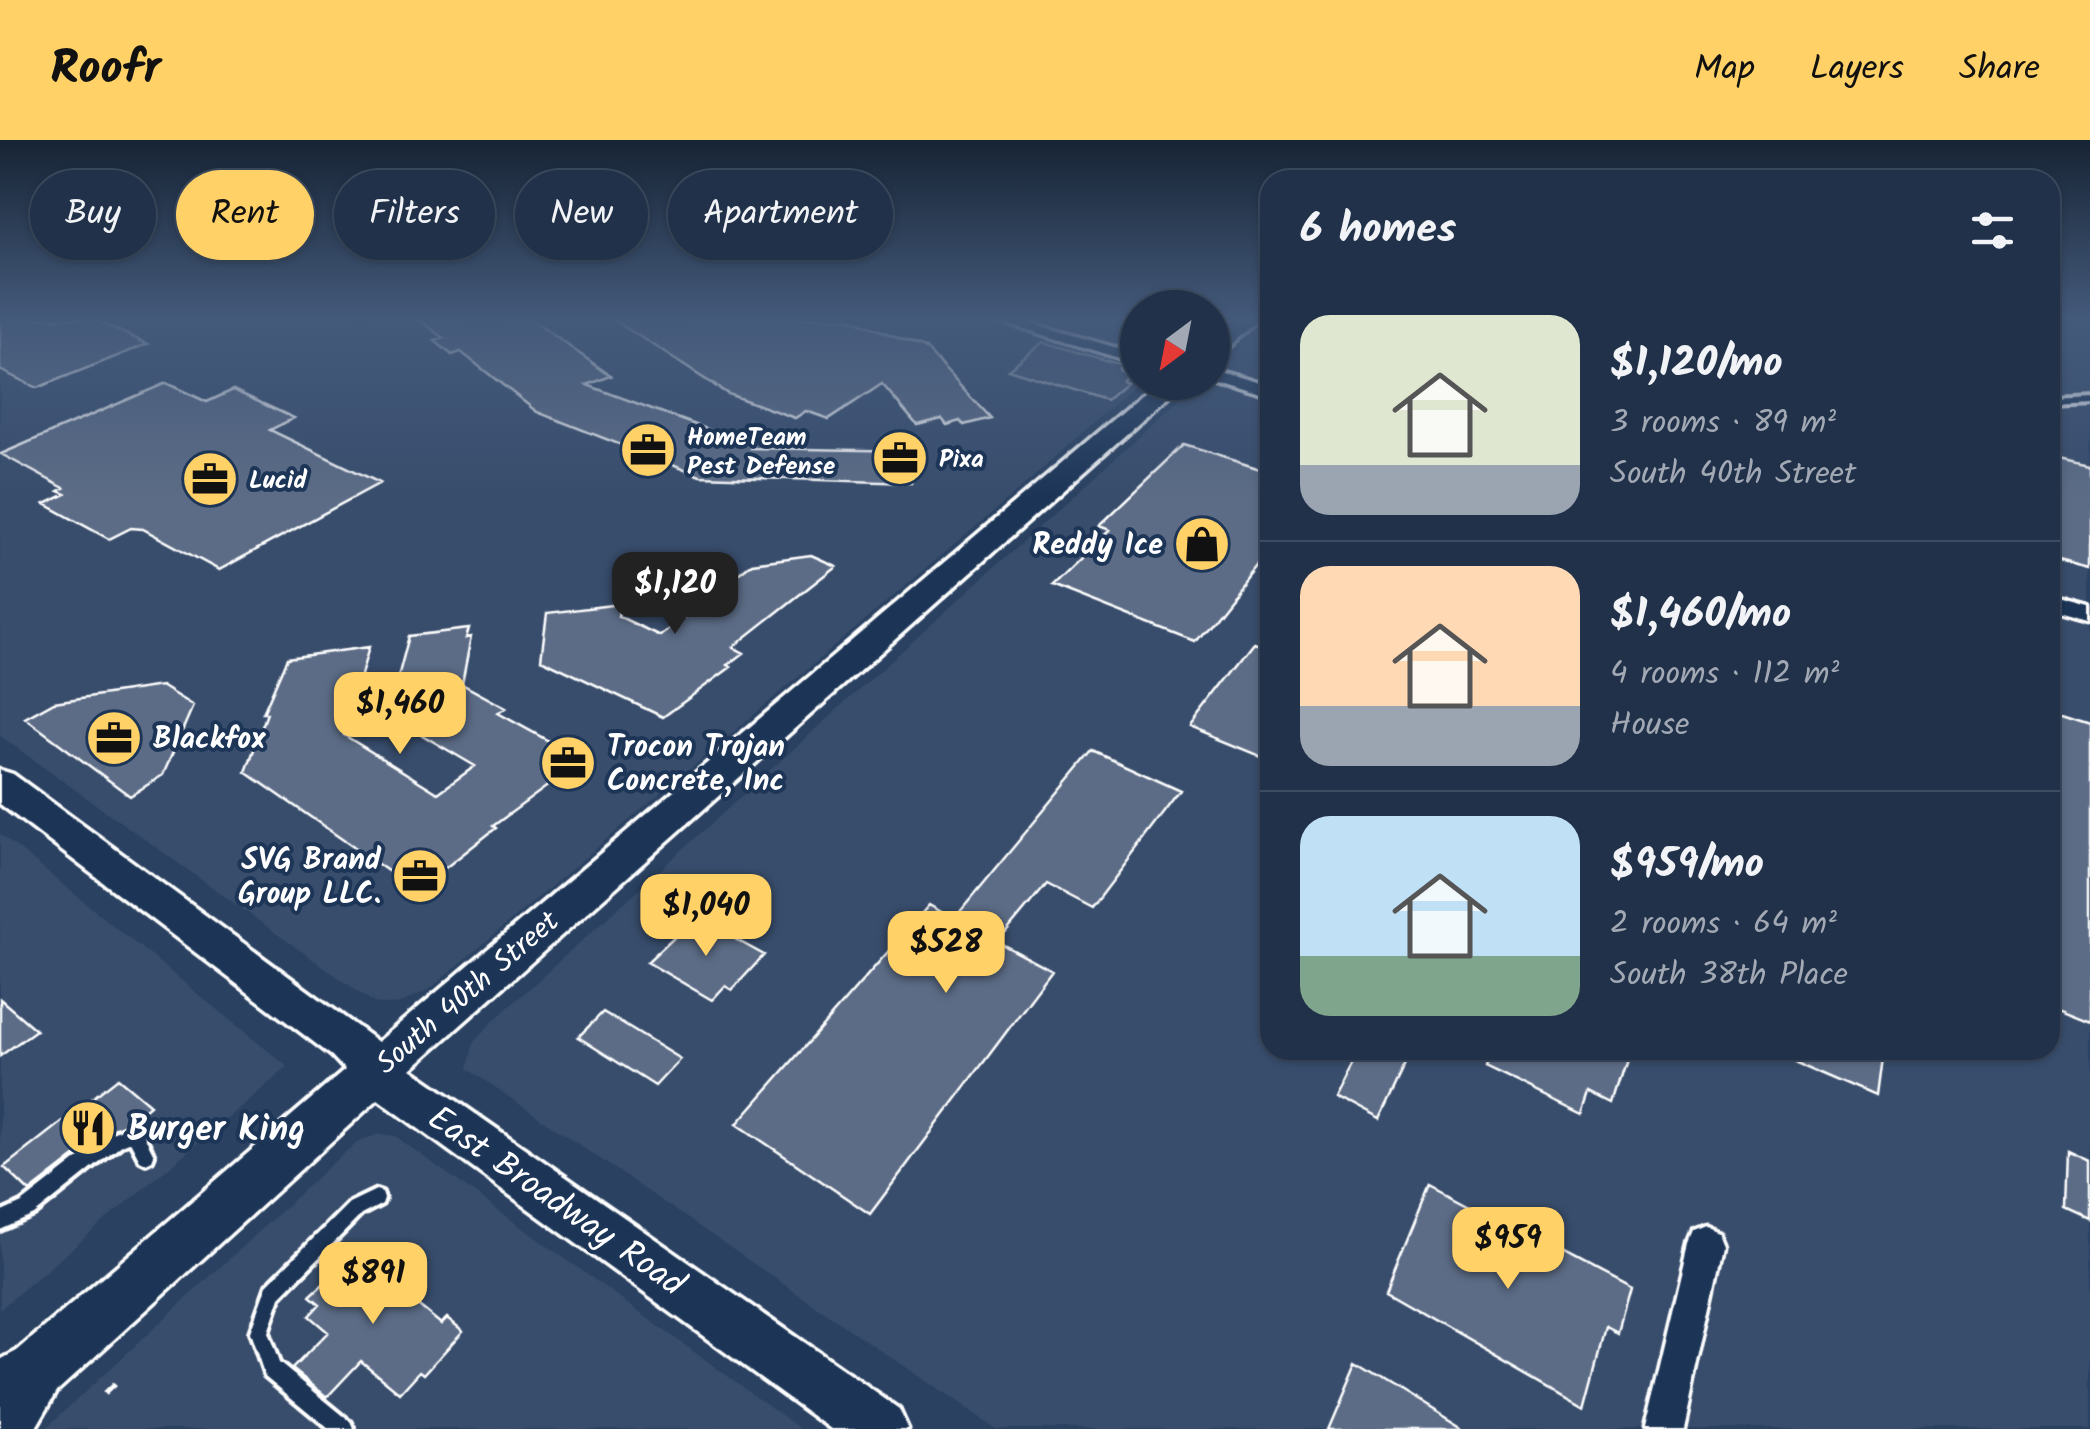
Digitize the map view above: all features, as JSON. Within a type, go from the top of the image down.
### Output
[{"type":"main road","name":"South 40th Street","points":[[3,1429],[19,1380],[1152,400]]},
{"type":"main road","name":"East Broadway Road","points":[[0,784],[348,1042],[376,1071],[879,1429]]},
{"type":"street","points":[[1230,378],[1260,387]]},
{"type":"street","points":[[2060,606],[2090,614]]},
{"type":"street","points":[[1664,1429],[1706,1244]]},
{"type":"lane","points":[[2060,400],[2090,398]]},
{"type":"lane","points":[[0,1222],[28,1210],[118,1138],[129,1134],[138,1138],[146,1155]]},
{"type":"lane","points":[[344,1429],[272,1369],[259,1332],[273,1292],[355,1209],[376,1198]]},
{"type":"path","points":[[104,1394],[121,1378]]},
{"type":"shaded area","points":[[0,378],[1120,378],[1120,398],[1020,489],[430,989],[399,1004],[374,1003],[0,736]]},
{"type":"shaded area","points":[[1037,378],[1120,378],[1120,388],[1106,400]]},
{"type":"shaded area","points":[[1230,378],[1260,378],[1260,1060],[2060,1060],[2060,378],[2090,378],[2090,1429],[996,1429],[468,1069],[474,1042],[1179,400],[1230,400]]},
{"type":"shaded area","points":[[0,834],[288,1067],[0,1309]]},
{"type":"shaded area","points":[[380,1134],[395,1136],[801,1429],[45,1429],[337,1159],[359,1141]]},
{"type":"building","points":[[17,378],[62,378],[37,388]]},
{"type":"building","points":[[494,378],[605,378],[587,385],[751,448],[911,451],[908,459],[915,459],[911,483],[700,476],[537,412]]},
{"type":"building","points":[[704,378],[953,378],[990,418],[964,425],[960,421],[947,425],[942,419],[917,425],[882,384],[829,419],[806,411],[795,418],[728,394]]},
{"type":"building","name":"Lucid","points":[[166,383],[207,402],[233,390],[294,418],[270,430],[380,483],[219,570],[143,529],[131,528],[109,539],[45,504],[66,494],[59,491],[64,488],[1,454]]},
{"type":"building","name":"Reddy Ice","points":[[1184,445],[1260,469],[1260,560],[1195,642],[1052,586],[1110,530],[1099,526]]},
{"type":"building","points":[[2060,458],[2090,465],[2090,569],[2060,561]]},
{"type":"building","points":[[811,555],[836,566],[733,647],[744,653],[728,665],[731,667],[663,717],[541,659],[547,613],[620,604],[618,616],[660,636],[752,563]]},
{"type":"building","points":[[469,629],[462,684],[506,708],[498,713],[583,760],[493,826],[496,828],[421,887],[396,871],[392,874],[246,772],[267,713],[263,713],[287,658],[369,647],[344,735],[438,793],[475,766],[388,715],[409,636]]},
{"type":"building","points":[[1255,643],[1260,645],[1260,756],[1190,727]]},
{"type":"building","name":"Blackfox","points":[[161,686],[193,706],[163,775],[130,796],[25,718],[54,702]]},
{"type":"building","points":[[2060,712],[2090,722],[2090,1021],[2060,1009]]},
{"type":"building","points":[[1093,751],[1181,791],[1092,908],[1046,884],[998,942],[1052,971],[870,1214],[737,1124],[929,905],[954,919]]},
{"type":"building","points":[[695,917],[764,955],[732,990],[725,986],[712,1000],[647,962]]},
{"type":"building","points":[[0,999],[36,1030],[0,1056]]},
{"type":"building","points":[[603,1012],[680,1059],[655,1086],[578,1037]]},
{"type":"building","points":[[1352,1060],[1407,1060],[1378,1121],[1333,1097]]},
{"type":"building","points":[[1487,1060],[1627,1060],[1613,1104],[1591,1093],[1584,1114],[1485,1066]]},
{"type":"building","points":[[1795,1060],[1883,1060],[1878,1096]]},
{"type":"building","name":"Burger King","points":[[118,1078],[150,1105],[128,1123],[110,1130],[30,1192],[4,1167]]},
{"type":"building","points":[[2068,1151],[2090,1161],[2090,1221],[2066,1210]]},
{"type":"building","points":[[1430,1184],[1630,1290],[1618,1333],[1606,1327],[1585,1405],[1386,1291]]},
{"type":"building","points":[[355,1255],[364,1262],[370,1256],[385,1268],[396,1257],[416,1272],[404,1284],[420,1296],[414,1302],[441,1324],[447,1318],[463,1331],[424,1374],[420,1371],[400,1393],[361,1361],[327,1397],[292,1369],[328,1332],[309,1316],[320,1304],[310,1296]]},
{"type":"building","points":[[1357,1363],[1464,1429],[1329,1429]]},
{"type":"place","name":"HomeTeam Pest Defense","points":[[648,450]]},
{"type":"place","name":"Pixa","points":[[900,458]]},
{"type":"place","name":"Lucid","points":[[210,479]]},
{"type":"place","name":"Reddy Ice","points":[[1202,544]]},
{"type":"place","name":"Blackfox","points":[[114,738]]},
{"type":"place","name":"Trocon Trojan Concrete, Inc","points":[[568,763]]},
{"type":"place","name":"SVG Brand Group LLC.","points":[[420,876]]},
{"type":"place","name":"Burger King","points":[[88,1128]]}]
